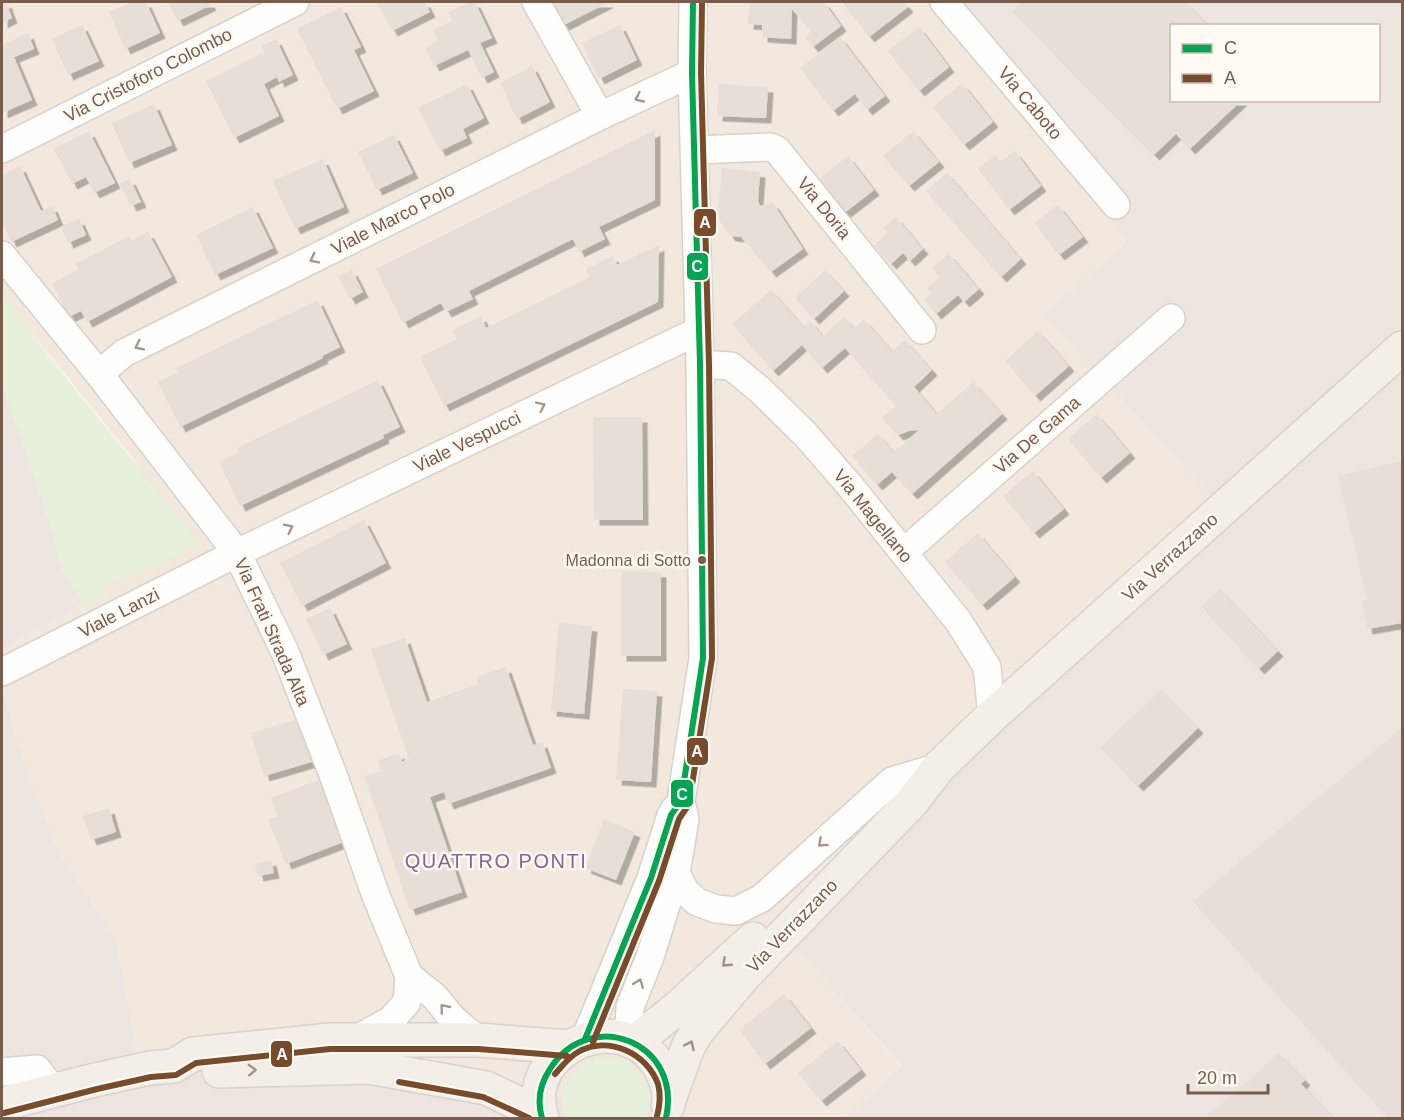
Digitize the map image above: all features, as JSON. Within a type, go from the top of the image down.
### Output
[{"type":"main road","name":"Via Verrazzano","points":[[668,1109],[688,1047],[696,1033],[743,977],[912,802],[939,768],[993,716],[1402,348]]},
{"type":"main road","name":"Via Verrazzano","points":[[631,1041],[676,1009],[800,895],[900,792],[939,768]]},
{"type":"main road","points":[[174,1066],[193,1054],[330,1040],[577,1043],[607,1036],[631,1041],[655,1061],[663,1073],[668,1109]]},
{"type":"main road","points":[[541,1116],[539,1098],[547,1070],[556,1057],[577,1043]]},
{"type":"main road","points":[[2,1104],[150,1068],[174,1066],[190,1072],[369,1067],[486,1088],[541,1116]]},
{"type":"street","name":"Via Cristoforo Colombo","points":[[2,149],[295,2]]},
{"type":"street","points":[[536,2],[600,116]]},
{"type":"street","points":[[631,1041],[630,1007],[650,957],[676,873],[685,819],[681,801],[703,658],[696,150],[692,73],[693,2]]},
{"type":"street","name":"Via Caboto","points":[[944,2],[1116,205]]},
{"type":"street","name":"Viale Marco Polo","points":[[99,374],[124,353],[600,116],[692,73]]},
{"type":"street","name":"Via Doria","points":[[696,150],[770,147],[777,150],[922,330]]},
{"type":"street","name":"Via Frati Strada Alta","points":[[2,255],[99,374],[237,553],[285,652],[376,896],[409,975],[435,997],[452,1018],[478,1040]]},
{"type":"street","name":"Via De Gama","points":[[904,552],[1171,318]]},
{"type":"street","name":"Viale Vespucci","points":[[237,553],[698,331]]},
{"type":"street","name":"Via Magellano","points":[[700,364],[731,366],[759,389],[805,434],[904,552],[959,622],[987,667],[993,716]]},
{"type":"street","name":"Viale Lanzi","points":[[2,672],[237,553]]},
{"type":"street","name":"Via Verrazzano","points":[[676,873],[685,891],[697,902],[716,909],[736,911],[762,898],[892,781],[939,768]]},
{"type":"street","points":[[577,1043],[648,887],[671,815],[681,801]]},
{"type":"street","points":[[355,1040],[391,1020],[407,1002],[409,975]]},
{"type":"street","points":[[2,1072],[37,1069],[54,1091]]},
{"type":"shaded area","points":[[2,2],[936,2],[1127,242],[1043,315],[1226,512],[774,926],[902,1067],[845,1118],[683,1118],[643,1108],[489,1086],[143,1082],[115,937],[60,854],[29,776],[2,688],[2,648],[82,605],[105,598],[102,588],[200,545],[2,293]]},
{"type":"shaded area","points":[[936,2],[1402,2],[1402,1118],[845,1118],[902,1066],[774,926],[1226,512],[1043,315],[1127,242]]},
{"type":"shaded area","points":[[2,326],[142,470],[200,545],[102,588],[105,598],[82,605],[2,648]]},
{"type":"shaded area","points":[[2,688],[29,776],[60,854],[115,937],[143,1082],[253,1061],[489,1086],[643,1108],[683,1118],[2,1118]]},
{"type":"green space","points":[[2,293],[200,545],[102,588],[105,598],[82,605],[61,568],[48,517],[5,394],[2,394]]},
{"type":"green space","points":[[597,1058],[622,1060],[638,1072],[644,1080],[649,1098],[646,1118],[566,1118],[562,1098],[568,1082],[580,1068]]},
{"type":"building","points":[[6,2],[12,18],[2,23],[2,4]]},
{"type":"building","points":[[132,2],[146,2],[160,33],[125,49],[109,12]]},
{"type":"building","points":[[168,2],[209,2],[211,5],[178,21]]},
{"type":"building","points":[[377,2],[425,2],[430,12],[392,31]]},
{"type":"building","points":[[475,2],[492,38],[480,43],[494,72],[482,78],[468,50],[434,66],[425,48],[438,41],[433,30],[452,21],[448,12]]},
{"type":"building","points":[[545,2],[609,2],[558,28]]},
{"type":"building","points":[[750,2],[824,2],[841,26],[813,47],[805,37],[811,32],[792,9],[791,39],[762,37],[762,25],[748,24]]},
{"type":"building","points":[[842,2],[904,2],[908,7],[869,37]]},
{"type":"building","points":[[1022,2],[1186,2],[1207,24],[1170,24],[1170,102],[1240,102],[1190,149],[1176,134],[1154,155],[1012,11]]},
{"type":"building","points":[[341,7],[361,47],[354,50],[374,91],[337,109],[297,29]]},
{"type":"building","points":[[82,25],[99,61],[68,75],[52,39]]},
{"type":"building","points":[[620,25],[637,60],[599,79],[582,43]]},
{"type":"building","points":[[919,27],[949,67],[919,91],[888,51]]},
{"type":"building","points":[[28,33],[34,49],[14,57],[32,100],[2,113],[2,45]]},
{"type":"building","points":[[840,37],[885,96],[867,110],[855,94],[833,111],[800,68]]},
{"type":"building","points":[[276,39],[293,75],[279,82],[277,77],[264,84],[279,116],[234,138],[206,81],[264,52],[262,46]]},
{"type":"building","points":[[532,66],[550,102],[517,119],[500,83]]},
{"type":"building","points":[[962,83],[993,122],[964,145],[933,107]]},
{"type":"building","points":[[467,84],[484,118],[463,129],[467,138],[440,151],[418,108]]},
{"type":"building","points":[[719,84],[768,87],[766,118],[717,116]]},
{"type":"building","points":[[154,104],[172,145],[129,163],[112,123]]},
{"type":"building","points":[[655,130],[655,200],[599,227],[605,239],[579,252],[573,239],[469,291],[473,299],[446,312],[441,303],[403,323],[376,269]]},
{"type":"building","points":[[89,131],[115,183],[94,193],[86,177],[72,184],[54,149]]},
{"type":"building","points":[[913,131],[939,162],[909,186],[883,156]]},
{"type":"building","points":[[394,135],[413,173],[377,190],[358,152]]},
{"type":"building","points":[[1015,151],[1041,186],[1009,210],[978,168],[996,155],[1001,162]]},
{"type":"building","points":[[848,156],[874,190],[843,214],[817,180]]},
{"type":"building","points":[[323,159],[344,207],[295,229],[273,181]]},
{"type":"building","points":[[20,166],[41,211],[52,206],[58,220],[11,242],[2,222],[2,175]]},
{"type":"building","points":[[722,168],[760,172],[758,201],[760,206],[773,203],[803,249],[771,272],[741,237],[730,236],[720,221],[718,212]]},
{"type":"building","points":[[947,173],[1021,259],[1001,277],[926,191]]},
{"type":"building","points":[[130,179],[141,202],[131,206],[120,183]]},
{"type":"building","points":[[1058,205],[1083,237],[1059,255],[1034,223]]},
{"type":"building","points":[[253,207],[273,248],[215,275],[196,235]]},
{"type":"building","points":[[896,217],[923,249],[910,261],[903,253],[891,264],[874,245],[888,233],[883,228]]},
{"type":"building","points":[[79,219],[86,235],[68,243],[61,227]]},
{"type":"building","points":[[148,232],[172,277],[87,322],[81,311],[69,317],[52,284],[79,269],[76,264],[129,236],[131,241]]},
{"type":"building","points":[[659,245],[658,302],[444,406],[420,357],[457,339],[452,330],[481,316],[486,328],[590,277],[586,269],[613,256],[617,265]]},
{"type":"building","points":[[949,254],[979,289],[964,302],[958,295],[936,314],[924,300],[932,293],[927,288],[940,277],[932,268]]},
{"type":"building","points":[[352,270],[363,292],[350,299],[338,277]]},
{"type":"building","points":[[825,270],[844,291],[814,319],[795,298]]},
{"type":"building","points":[[771,290],[804,327],[810,321],[823,336],[844,317],[854,328],[864,319],[892,351],[905,340],[932,370],[914,387],[937,414],[973,382],[1002,414],[912,494],[892,472],[877,485],[852,456],[878,434],[894,452],[919,430],[898,435],[882,418],[896,406],[845,348],[822,368],[802,345],[773,371],[732,324]]},
{"type":"building","points":[[318,300],[340,347],[322,356],[323,358],[180,427],[158,382],[178,373],[176,368]]},
{"type":"building","points":[[1038,331],[1069,366],[1035,396],[1005,361]]},
{"type":"building","points":[[378,380],[400,427],[383,435],[384,438],[240,506],[219,462],[239,452],[237,448]]},
{"type":"building","points":[[1097,414],[1130,453],[1101,478],[1068,439]]},
{"type":"building","points":[[593,417],[642,417],[643,520],[594,520]]},
{"type":"building","points":[[1402,461],[1402,623],[1367,629],[1362,602],[1367,599],[1338,476]]},
{"type":"building","points":[[1033,471],[1064,509],[1034,533],[1003,496]]},
{"type":"building","points":[[364,520],[386,563],[302,606],[280,563]]},
{"type":"building","points":[[978,533],[1015,577],[982,605],[945,562]]},
{"type":"building","points":[[621,571],[661,572],[661,656],[621,656]]},
{"type":"building","points":[[1220,589],[1278,651],[1259,669],[1201,606]]},
{"type":"building","points":[[330,608],[347,644],[323,655],[306,619]]},
{"type":"building","points":[[559,623],[592,626],[584,714],[551,711]]},
{"type":"building","points":[[405,638],[427,702],[479,684],[476,677],[506,667],[533,745],[542,742],[551,768],[448,804],[444,792],[430,797],[462,892],[410,910],[364,776],[381,771],[377,761],[399,753],[402,762],[409,759],[371,649]]},
{"type":"building","points":[[623,689],[657,691],[651,782],[616,780]]},
{"type":"building","points":[[1161,690],[1198,728],[1138,786],[1100,747]]},
{"type":"building","points":[[302,718],[315,761],[264,776],[251,733]]},
{"type":"building","points":[[1402,728],[1402,1118],[1388,1118],[1193,901]]},
{"type":"building","points":[[321,779],[346,841],[286,864],[268,820],[278,816],[271,798]]},
{"type":"building","points":[[109,808],[116,832],[91,840],[83,816]]},
{"type":"building","points":[[604,819],[635,832],[616,880],[585,868]]},
{"type":"building","points":[[271,860],[274,873],[258,876],[255,864]]},
{"type":"building","points":[[784,994],[811,1028],[765,1064],[739,1030]]},
{"type":"building","points":[[838,1041],[861,1070],[821,1101],[798,1073]]},
{"type":"building","points":[[1278,1053],[1305,1080],[1301,1084],[1334,1118],[1204,1118],[1255,1076]]},
{"type":"transit line","name":"C","points":[[585,1039],[651,878],[671,815],[681,801],[703,658],[700,364],[692,73],[693,2]]},
{"type":"transit line","name":"A","points":[[593,1042],[659,881],[679,819],[689,804],[712,658],[709,364],[701,73],[702,2]]},
{"type":"transit line","name":"C","points":[[542,1118],[540,1093],[550,1069],[567,1050],[587,1040],[608,1037],[629,1041],[647,1052],[660,1069],[667,1091],[666,1118]]},
{"type":"transit line","name":"A","points":[[555,1074],[572,1056],[590,1047],[614,1046],[625,1050],[636,1056],[653,1073],[660,1092],[657,1116]]},
{"type":"transit line","name":"A","points":[[4,1113],[151,1077],[176,1075],[196,1063],[330,1049],[478,1049],[567,1056]]},
{"type":"transit line","name":"A","points":[[399,1082],[483,1097],[529,1118]]},
{"type":"place","name":"Madonna di Sotto","points":[[702,560]]},
{"type":"district","name":"QUATTRO PONTI","points":[[496,861]]}]
